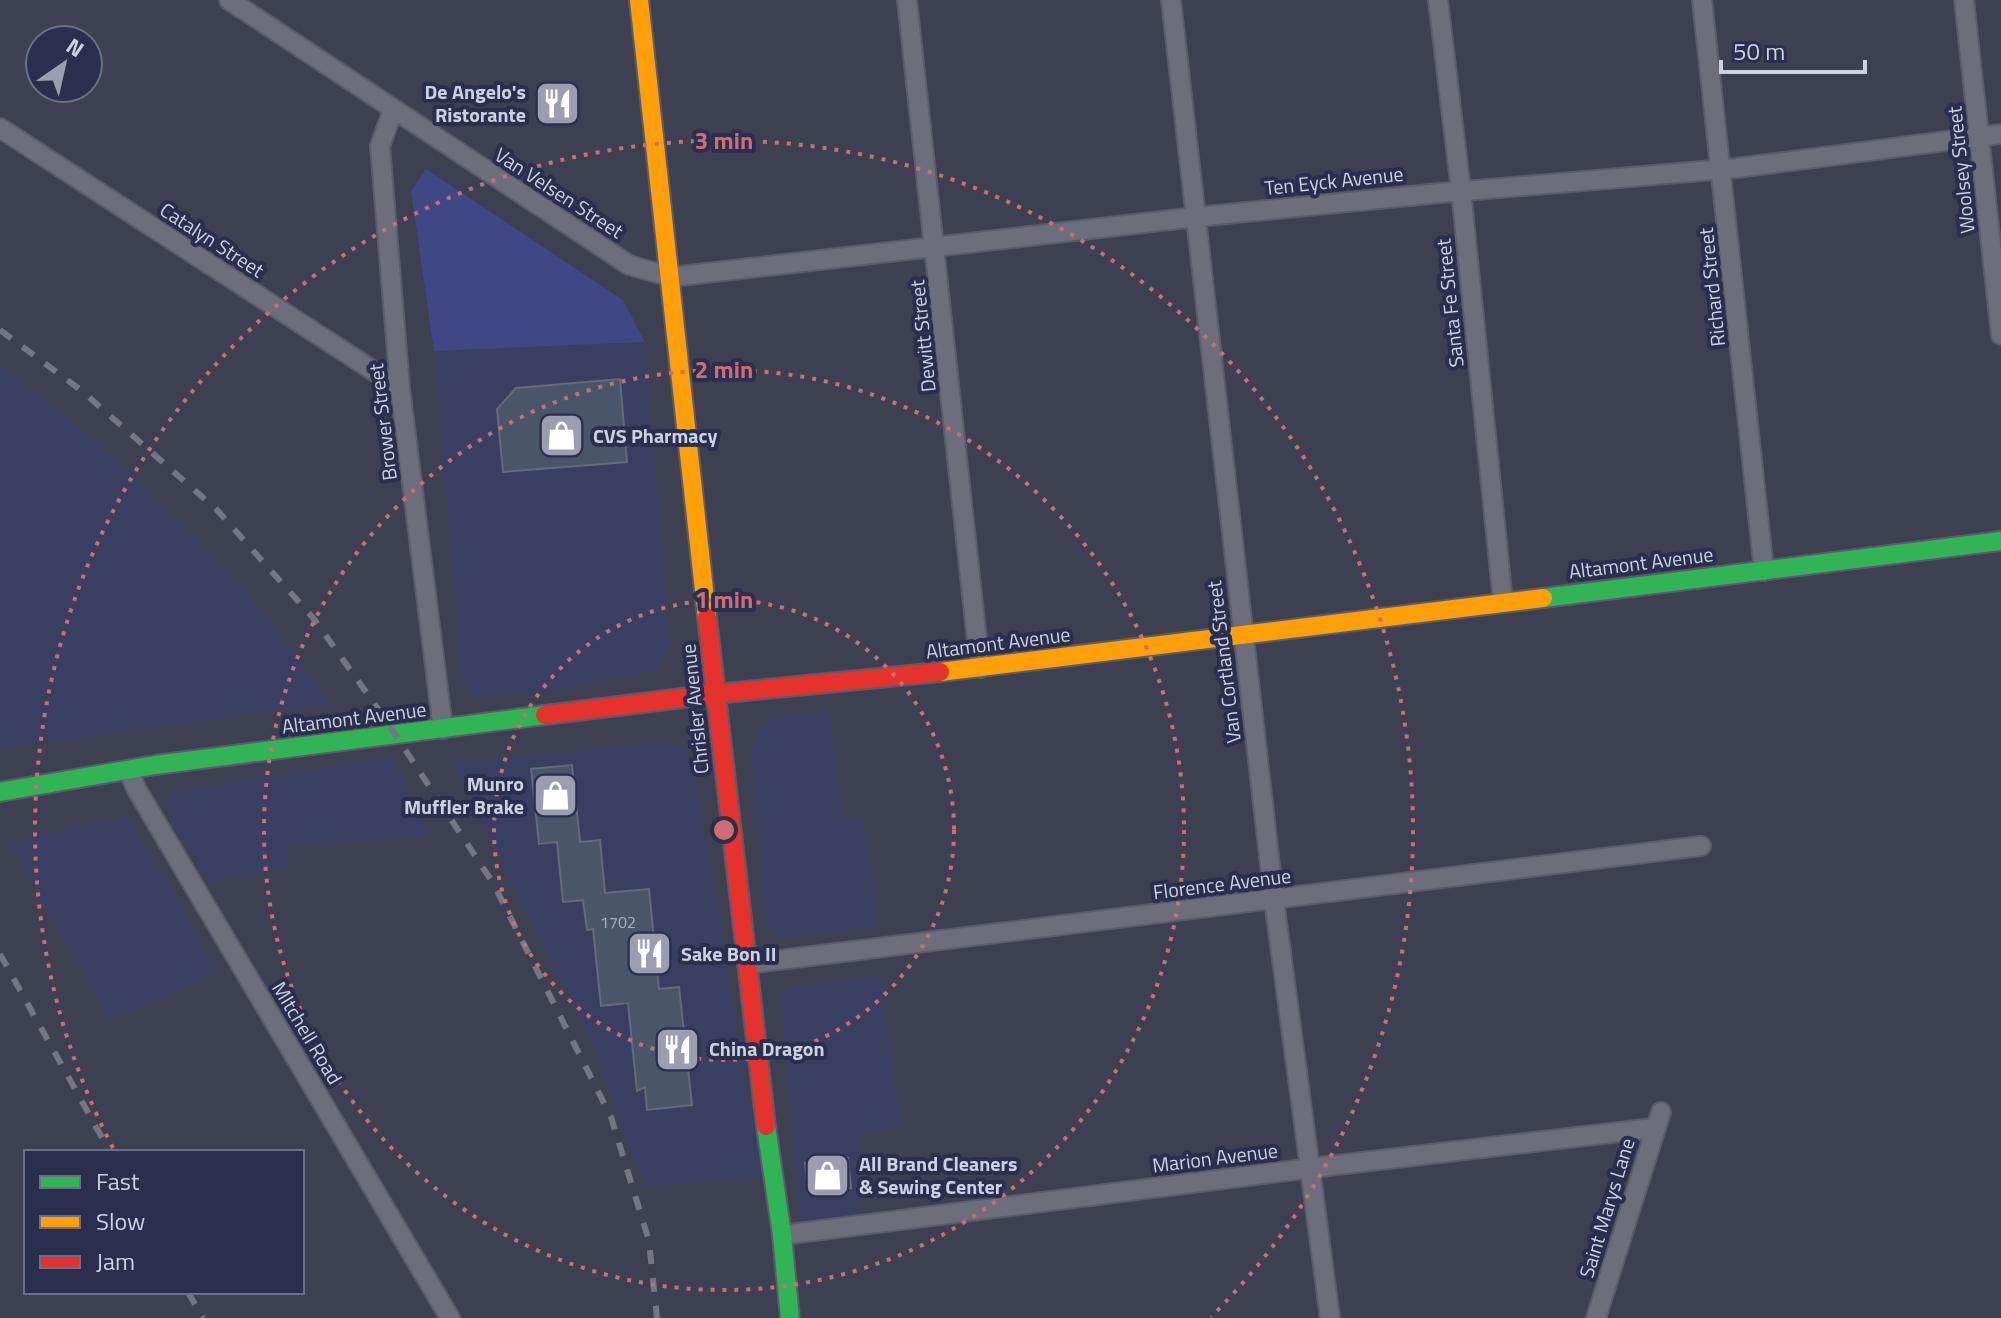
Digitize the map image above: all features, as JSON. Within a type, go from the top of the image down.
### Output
[{"type":"main road","name":"Chrisler Avenue","points":[[639,0],[715,694],[790,1318]]},
{"type":"main road","name":"Altamont Avenue","points":[[0,792],[128,770],[715,694],[980,668],[2001,541]]},
{"type":"street","name":"Van Velsen Street","points":[[229,0],[629,265],[671,277]]},
{"type":"street","name":"Dewitt Street","points":[[907,0],[980,668]]},
{"type":"street","name":"Van Cortland Street","points":[[1171,0],[1242,635],[1330,1318]]},
{"type":"street","name":"Santa Fe Street","points":[[1438,0],[1503,602]]},
{"type":"street","name":"Richard Street","points":[[1702,0],[1764,571]]},
{"type":"street","name":"Woolsey Street","points":[[1964,0],[2001,335]]},
{"type":"street","name":"Brower Street","points":[[393,110],[380,146],[400,388],[443,729]]},
{"type":"street","name":"Catalyn Street","points":[[0,128],[400,388]]},
{"type":"street","name":"Ten Eyck Avenue","points":[[671,277],[1196,217],[1722,169],[2001,134]]},
{"type":"street","name":"MItchell Road","points":[[128,770],[450,1318]]},
{"type":"street","name":"Florence Avenue","points":[[747,964],[1701,846]]},
{"type":"street","name":"Marion Avenue","points":[[782,1235],[1311,1168],[1657,1120]]},
{"type":"street","name":"Saint Marys Lane","points":[[1596,1318],[1657,1120]]},
{"type":"shaded area","points":[[426,169],[623,300],[645,342],[434,351],[411,191]]},
{"type":"shaded area","points":[[645,342],[670,639],[662,659],[652,671],[564,688],[479,698],[462,680],[434,351]]},
{"type":"shaded area","points":[[0,366],[129,472],[192,534],[249,593],[329,703],[0,749]]},
{"type":"shaded area","points":[[829,711],[842,817],[863,817],[878,926],[781,938],[773,935],[767,923],[751,753],[756,737],[771,719]]},
{"type":"shaded area","points":[[670,742],[684,748],[692,760],[763,1177],[645,1187],[595,1048],[450,759],[489,759]]},
{"type":"shaded area","points":[[391,758],[431,836],[286,846],[290,867],[209,882],[173,822],[167,803],[174,791]]},
{"type":"shaded area","points":[[127,815],[219,972],[110,1020],[9,843]]},
{"type":"shaded area","points":[[881,975],[900,1122],[892,1129],[861,1135],[862,1155],[855,1155],[862,1215],[800,1223],[781,996],[792,988]]},
{"type":"building","name":"CVS Pharmacy","points":[[620,379],[627,462],[503,472],[497,409],[516,388]]},
{"type":"building","points":[[572,765],[580,842],[600,840],[605,893],[649,889],[659,989],[679,987],[692,1105],[647,1110],[645,1087],[637,1091],[628,1003],[601,1006],[593,929],[587,930],[583,900],[563,902],[557,842],[539,844],[531,769]]},
{"type":"building","name":"All Brand Cleaners & Sewing Center","points":[[848,1158],[851,1188],[808,1192],[805,1163]]},
{"type":"railway","points":[[0,330],[82,391],[217,510],[314,619],[381,713],[493,883],[611,1117],[649,1241],[657,1318]]},
{"type":"railway","points":[[0,954],[109,1150]]},
{"type":"railway","points":[[189,1294],[203,1318]]},
{"type":"traffic: fast","points":[[1543,598],[2001,541]]},
{"type":"traffic: fast","points":[[0,792],[155,765],[545,715]]},
{"type":"traffic: fast","points":[[766,1126],[790,1318]]},
{"type":"traffic: slow","points":[[639,0],[707,617]]},
{"type":"traffic: slow","points":[[940,672],[1543,598]]},
{"type":"traffic: jam","points":[[707,617],[766,1126]]},
{"type":"traffic: jam","points":[[545,715],[715,694],[940,672]]},
{"type":"place","name":"De Angelo's Ristorante","points":[[557,103]]},
{"type":"place","name":"CVS Pharmacy","points":[[562,436]]},
{"type":"place","name":"Munro Muffler Brake","points":[[555,795]]},
{"type":"place","name":"Sake Bon II","points":[[650,954]]},
{"type":"place","name":"China Dragon","points":[[678,1049]]},
{"type":"place","name":"All Brand Cleaners & Sewing Center","points":[[828,1176]]}]
